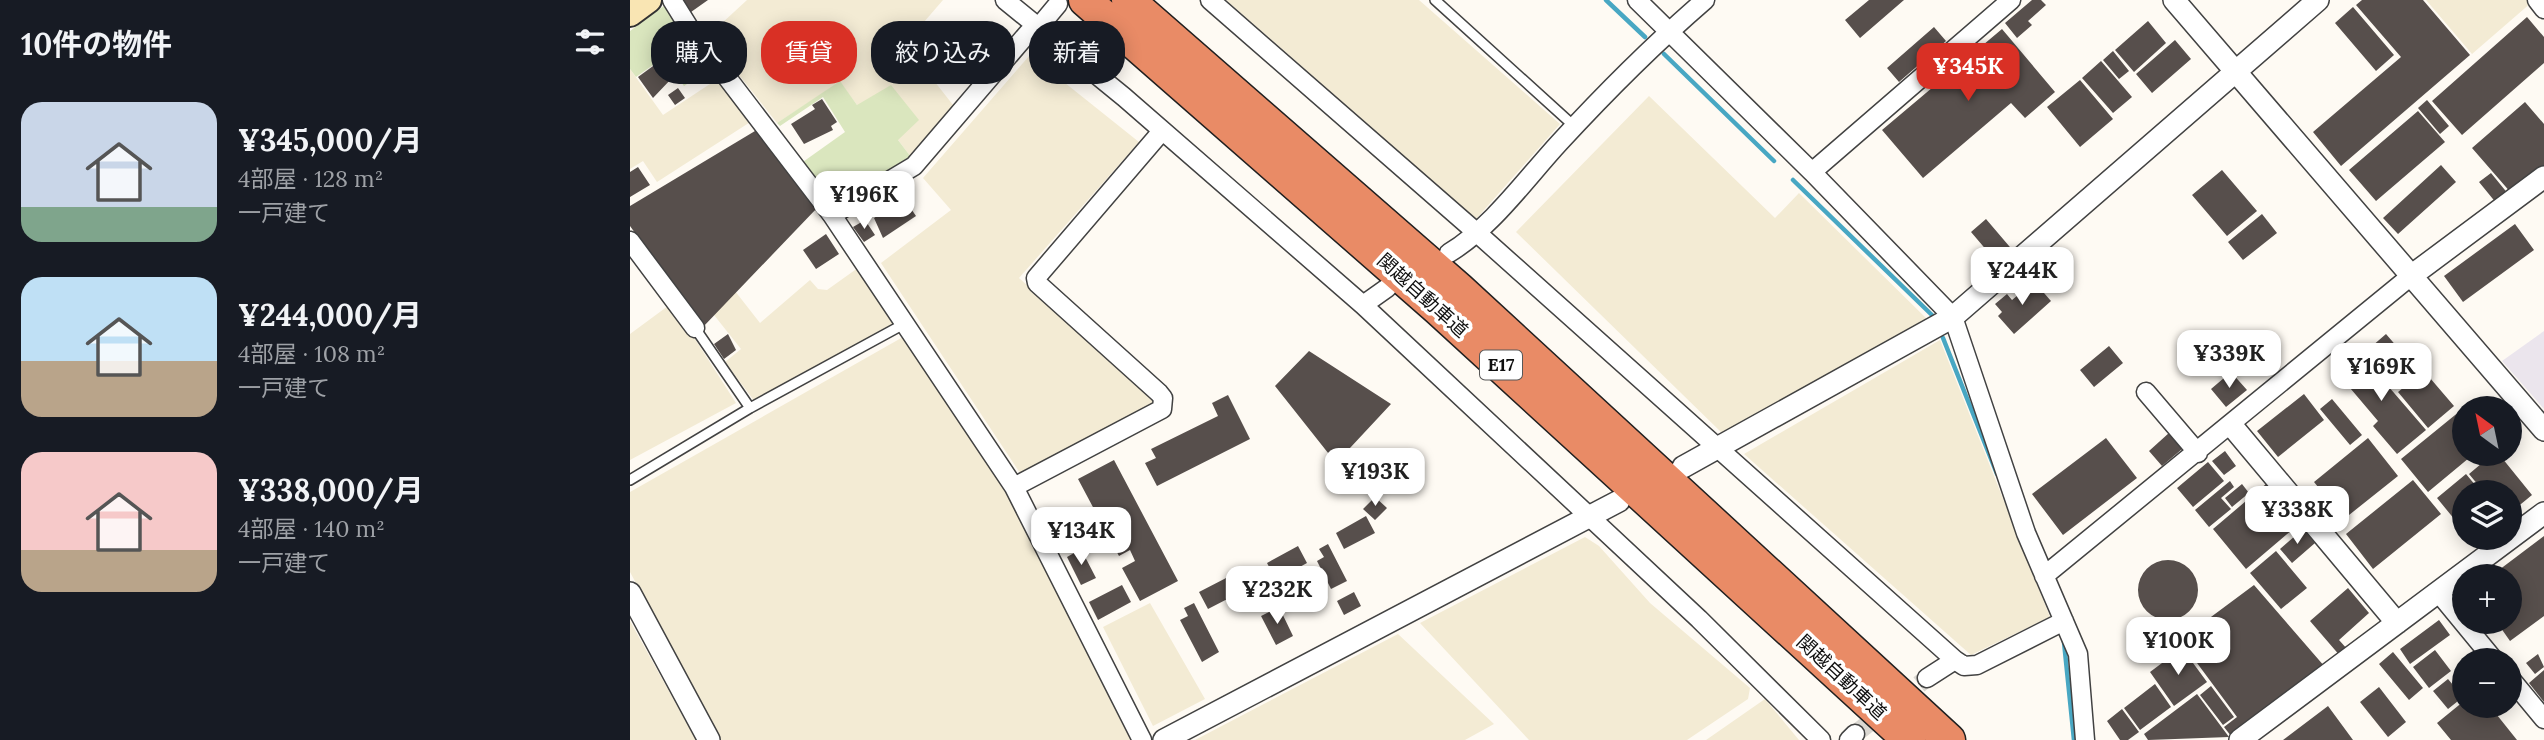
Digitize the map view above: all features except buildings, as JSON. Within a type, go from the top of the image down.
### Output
[{"type":"highway","name":"関越自動車道","points":[[1129,0],[1458,288],[1949,740]]},
{"type":"highway","name":"関越自動車道","points":[[1071,2],[1459,327],[1909,740]]},
{"type":"main road","points":[[630,14],[649,0]]},
{"type":"street","points":[[672,0],[690,29],[832,215],[1014,487],[1142,740]]},
{"type":"street","points":[[1005,0],[1031,21]]},
{"type":"street","points":[[1210,0],[1476,232],[1716,450],[1955,660],[1964,666],[1977,665],[2064,621]]},
{"type":"street","points":[[1637,0],[1812,172],[1953,317],[2026,533],[2078,654],[2085,740]]},
{"type":"street","points":[[1449,253],[1476,232],[1574,126],[1670,30],[1705,0]]},
{"type":"street","points":[[1812,172],[2011,0]]},
{"type":"street","points":[[2174,0],[2544,430]]},
{"type":"street","points":[[1684,467],[1953,317],[2318,0]]},
{"type":"street","points":[[2537,0],[2544,9]]},
{"type":"street","points":[[1046,21],[1071,2]]},
{"type":"street","points":[[832,215],[914,166],[1029,32]]},
{"type":"street","points":[[1106,84],[1363,305],[1590,517],[1821,740]]},
{"type":"street","points":[[1014,487],[1162,410],[1163,398],[1159,393],[1037,283],[1036,278],[1162,131]]},
{"type":"street","points":[[2044,576],[2232,426],[2411,276],[2544,177]]},
{"type":"street","points":[[630,241],[695,328]]},
{"type":"street","points":[[1363,305],[1387,288]]},
{"type":"street","points":[[2146,392],[2198,453]]},
{"type":"street","points":[[2232,426],[2398,623]]},
{"type":"street","points":[[1164,740],[1619,501]]},
{"type":"street","points":[[2240,740],[2544,513]]},
{"type":"street","points":[[2438,592],[2484,648]]},
{"type":"street","points":[[630,593],[709,740]]},
{"type":"street","points":[[1927,678],[1955,660]]},
{"type":"street","points":[[2522,692],[2544,719]]},
{"type":"lane","points":[[1436,0],[1574,126]]},
{"type":"lane","points":[[630,480],[750,408],[904,324]]},
{"type":"lane","points":[[695,328],[750,408]]},
{"type":"shaded area","points":[[747,0],[943,0],[925,21],[871,21],[871,84],[937,84],[957,110],[914,161],[898,140],[857,105],[841,84],[857,84],[857,21],[761,21],[761,84],[837,84],[777,123],[746,84],[747,21],[724,21]]},
{"type":"shaded area","points":[[1226,0],[1419,0],[1560,124],[1476,219]]},
{"type":"shaded area","points":[[2426,0],[2530,0],[2532,2],[2472,54]]},
{"type":"shaded area","points":[[1029,56],[1029,84],[1066,84],[1139,142],[1019,278],[1152,396],[1155,405],[1020,473],[881,263],[951,210],[923,178],[1005,84],[1015,84],[1015,72]]},
{"type":"shaded area","points":[[630,69],[663,115],[710,84],[724,84],[755,119],[657,182],[643,161],[630,169]]},
{"type":"shaded area","points":[[1649,96],[1775,218],[1799,193],[1927,319],[1722,433],[1516,232]]},
{"type":"shaded area","points":[[862,265],[897,324],[755,402],[725,362],[741,349],[714,315],[735,291],[760,323],[810,280],[818,289],[827,290]]},
{"type":"shaded area","points":[[668,306],[695,339],[736,403],[630,460],[630,334]]},
{"type":"shaded area","points":[[2544,331],[2544,409],[2502,361]]},
{"type":"shaded area","points":[[903,337],[1009,496],[1134,740],[720,740],[630,572],[630,492]]},
{"type":"shaded area","points":[[1940,340],[2050,617],[1971,655],[1744,454]]},
{"type":"shaded area","points":[[1585,537],[1599,546],[1650,603],[1750,688],[1748,699],[1687,740],[1529,740],[1420,623]]},
{"type":"shaded area","points":[[1150,603],[1205,699],[1153,726],[1103,627]]},
{"type":"shaded area","points":[[630,621],[696,740],[630,740]]},
{"type":"shaded area","points":[[1398,634],[1494,724],[1465,740],[1195,740]]},
{"type":"shaded area","points":[[1765,699],[1799,740],[1706,740]]},
{"type":"green space","points":[[665,5],[677,21],[651,21],[651,66],[636,77],[630,69],[630,31]]},
{"type":"green space","points":[[836,84],[842,84],[857,105],[891,85],[919,120],[898,140],[914,161],[835,209],[800,164],[845,132],[823,97],[780,126],[777,123]]},
{"type":"waterway","points":[[1606,0],[1645,37]]},
{"type":"waterway","points":[[1664,54],[1774,161]]},
{"type":"waterway","points":[[1793,180],[1935,318]]},
{"type":"waterway","points":[[1943,338],[1997,474]]},
{"type":"waterway","points":[[2064,642],[2074,740]]},
{"type":"tunnel","points":[[1855,734],[1927,678]]}]
